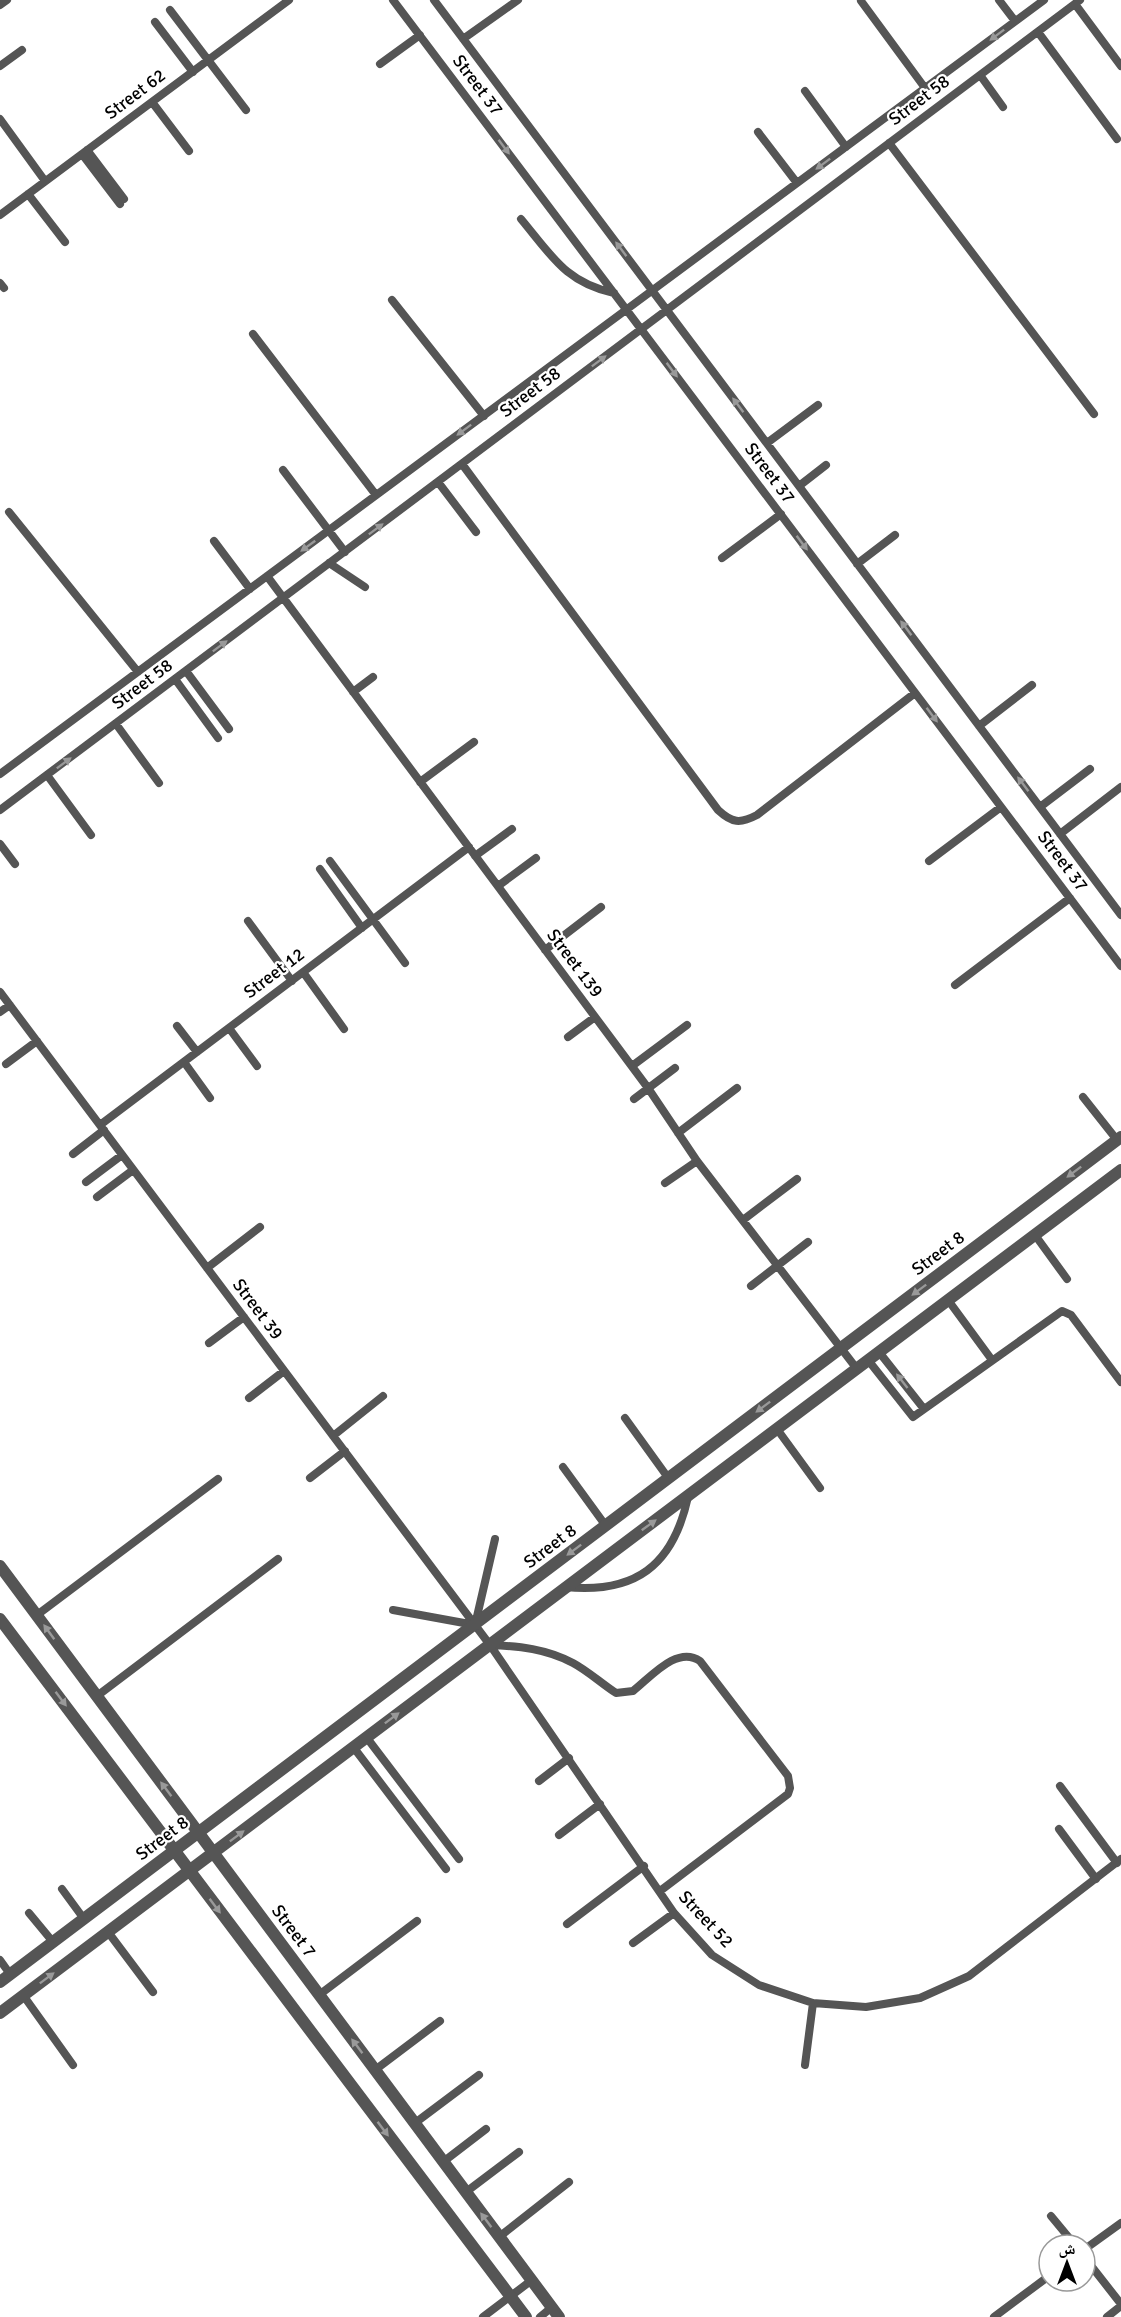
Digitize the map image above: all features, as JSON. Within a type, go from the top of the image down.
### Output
[{"type":"street","name":"Street 8","points":[[5,1978],[1119,1139]]},
{"type":"street","points":[[0,2013],[1121,1170]]},
{"type":"street","name":"Street 7","points":[[0,1566],[555,2312]]},
{"type":"street","points":[[0,1619],[525,2317]]},
{"type":"lane","points":[[0,5],[7,0]]},
{"type":"lane","name":"Street 62","points":[[0,215],[289,0]]},
{"type":"lane","name":"Street 37","points":[[393,0],[1121,966]]},
{"type":"lane","name":"Street 37","points":[[434,0],[1121,915]]},
{"type":"lane","points":[[463,39],[518,0]]},
{"type":"lane","points":[[999,0],[1015,21]]},
{"type":"lane","name":"Street 58","points":[[0,774],[1044,0]]},
{"type":"lane","points":[[861,2],[925,88]]},
{"type":"lane","points":[[1078,2],[1121,66]]},
{"type":"lane","name":"Street 58","points":[[0,810],[1078,2]]},
{"type":"lane","points":[[170,10],[246,110]]},
{"type":"lane","points":[[155,22],[193,72]]},
{"type":"lane","points":[[1038,32],[1117,139]]},
{"type":"lane","points":[[380,64],[420,35]]},
{"type":"lane","points":[[0,66],[22,50]]},
{"type":"lane","points":[[980,75],[1003,107]]},
{"type":"lane","points":[[805,91],[846,147]]},
{"type":"lane","points":[[152,102],[189,151]]},
{"type":"lane","points":[[0,119],[45,182]]},
{"type":"lane","points":[[758,132],[797,183]]},
{"type":"lane","points":[[889,143],[1094,414]]},
{"type":"lane","points":[[84,152],[122,201]]},
{"type":"lane","points":[[28,194],[65,242]]},
{"type":"lane","points":[[521,219],[562,269],[577,281],[614,293]]},
{"type":"lane","points":[[392,300],[484,416]]},
{"type":"lane","points":[[253,334],[376,495]]},
{"type":"lane","points":[[767,443],[818,405]]},
{"type":"lane","points":[[462,464],[718,810],[730,821],[744,821],[757,814],[915,693]]},
{"type":"lane","points":[[799,486],[826,465]]},
{"type":"lane","points":[[283,470],[345,552]]},
{"type":"lane","points":[[438,482],[476,532]]},
{"type":"lane","points":[[9,512],[138,672]]},
{"type":"lane","points":[[722,558],[781,514]]},
{"type":"lane","points":[[857,564],[895,535]]},
{"type":"lane","points":[[214,541],[250,589]]},
{"type":"lane","points":[[329,563],[365,587]]},
{"type":"lane","name":"Street 139","points":[[267,576],[632,1066],[697,1161],[857,1369]]},
{"type":"lane","points":[[186,671],[229,729]]},
{"type":"lane","points":[[353,692],[373,677]]},
{"type":"lane","points":[[175,679],[218,738]]},
{"type":"lane","points":[[979,726],[1032,685]]},
{"type":"lane","points":[[116,723],[159,783]]},
{"type":"lane","points":[[420,782],[474,742]]},
{"type":"lane","points":[[1040,807],[1090,769]]},
{"type":"lane","points":[[47,775],[91,835]]},
{"type":"lane","points":[[1060,834],[1121,787]]},
{"type":"lane","points":[[929,861],[1001,807]]},
{"type":"lane","points":[[476,856],[512,829]]},
{"type":"lane","points":[[0,844],[15,864]]},
{"type":"lane","name":"Street 12","points":[[73,1154],[184,1062],[469,848]]},
{"type":"lane","points":[[498,886],[536,858]]},
{"type":"lane","points":[[330,861],[405,963]]},
{"type":"lane","points":[[320,869],[362,928]]},
{"type":"lane","points":[[955,985],[1070,898]]},
{"type":"lane","points":[[545,950],[601,908]]},
{"type":"lane","points":[[248,921],[292,981]]},
{"type":"lane","points":[[303,972],[344,1029]]},
{"type":"lane","name":"Street 39","points":[[0,992],[490,1645]]},
{"type":"lane","points":[[0,1012],[10,1005]]},
{"type":"lane","points":[[568,1037],[595,1017]]},
{"type":"lane","points":[[632,1066],[687,1025]]},
{"type":"lane","points":[[177,1026],[197,1052]]},
{"type":"lane","points":[[229,1028],[257,1066]]},
{"type":"lane","points":[[6,1064],[37,1041]]},
{"type":"lane","points":[[184,1062],[210,1098]]},
{"type":"lane","points":[[634,1099],[675,1068]]},
{"type":"lane","points":[[678,1133],[737,1088]]},
{"type":"lane","points":[[1083,1097],[1119,1139]]},
{"type":"lane","points":[[86,1182],[122,1155]]},
{"type":"lane","points":[[665,1183],[697,1161]]},
{"type":"lane","points":[[97,1197],[133,1170]]},
{"type":"lane","points":[[743,1220],[797,1179]]},
{"type":"lane","points":[[207,1268],[260,1227]]},
{"type":"lane","points":[[1035,1235],[1067,1279]]},
{"type":"lane","points":[[751,1286],[808,1242]]},
{"type":"lane","points":[[948,1300],[992,1360]]},
{"type":"lane","points":[[868,1360],[914,1417],[1062,1311],[1071,1315],[1121,1382]]},
{"type":"lane","points":[[209,1343],[244,1317]]},
{"type":"lane","points":[[879,1352],[924,1409]]},
{"type":"lane","points":[[249,1398],[285,1371]]},
{"type":"lane","points":[[333,1436],[383,1396]]},
{"type":"lane","points":[[625,1418],[669,1479]]},
{"type":"lane","points":[[777,1429],[820,1488]]},
{"type":"lane","points":[[310,1478],[345,1451]]},
{"type":"lane","points":[[562,1467],[606,1526]]},
{"type":"lane","points":[[37,1615],[218,1479]]},
{"type":"lane","points":[[564,1587],[593,1590],[622,1584],[648,1571],[668,1551],[682,1525],[688,1497]]},
{"type":"lane","points":[[393,1610],[475,1625],[495,1539]]},
{"type":"lane","points":[[97,1696],[278,1559]]},
{"type":"lane","points":[[490,1645],[522,1646],[548,1653],[574,1663],[616,1693],[625,1694],[633,1691],[677,1657],[693,1656],[700,1661],[788,1776],[790,1788],[788,1794],[660,1891]]},
{"type":"lane","name":"Street 52","points":[[490,1645],[644,1866],[674,1913],[712,1955],[759,1985],[813,2003],[866,2007],[920,1998],[969,1976],[1119,1861]]},
{"type":"lane","points":[[367,1738],[459,1859]]},
{"type":"lane","points":[[354,1748],[446,1869]]},
{"type":"lane","points":[[539,1781],[568,1758]]},
{"type":"lane","points":[[1060,1786],[1119,1861]]},
{"type":"lane","points":[[559,1835],[600,1804]]},
{"type":"lane","points":[[1059,1829],[1096,1879]]},
{"type":"lane","points":[[567,1924],[644,1866]]},
{"type":"lane","points":[[63,1889],[84,1919]]},
{"type":"lane","points":[[29,1913],[53,1942]]},
{"type":"lane","points":[[633,1943],[674,1913]]},
{"type":"lane","points":[[319,1995],[417,1921]]},
{"type":"lane","points":[[108,1932],[153,1992]]},
{"type":"lane","points":[[0,1960],[5,1978]]},
{"type":"lane","points":[[23,1995],[73,2065]]},
{"type":"lane","points":[[805,2065],[813,2003]]},
{"type":"lane","points":[[375,2070],[440,2021]]},
{"type":"lane","points":[[415,2123],[479,2075]]},
{"type":"lane","points":[[443,2162],[486,2129]]},
{"type":"lane","points":[[466,2192],[519,2152]]},
{"type":"lane","points":[[499,2237],[569,2182]]},
{"type":"lane","points":[[1051,2216],[1065,2233]]},
{"type":"lane","points":[[1097,2240],[1121,2223]]},
{"type":"lane","points":[[1097,2274],[1121,2305],[1107,2317]]},
{"type":"lane","points":[[483,2317],[532,2280]]},
{"type":"lane","points":[[994,2317],[1037,2285]]},
{"type":"lane","points":[[540,2317],[555,2312]]}]
